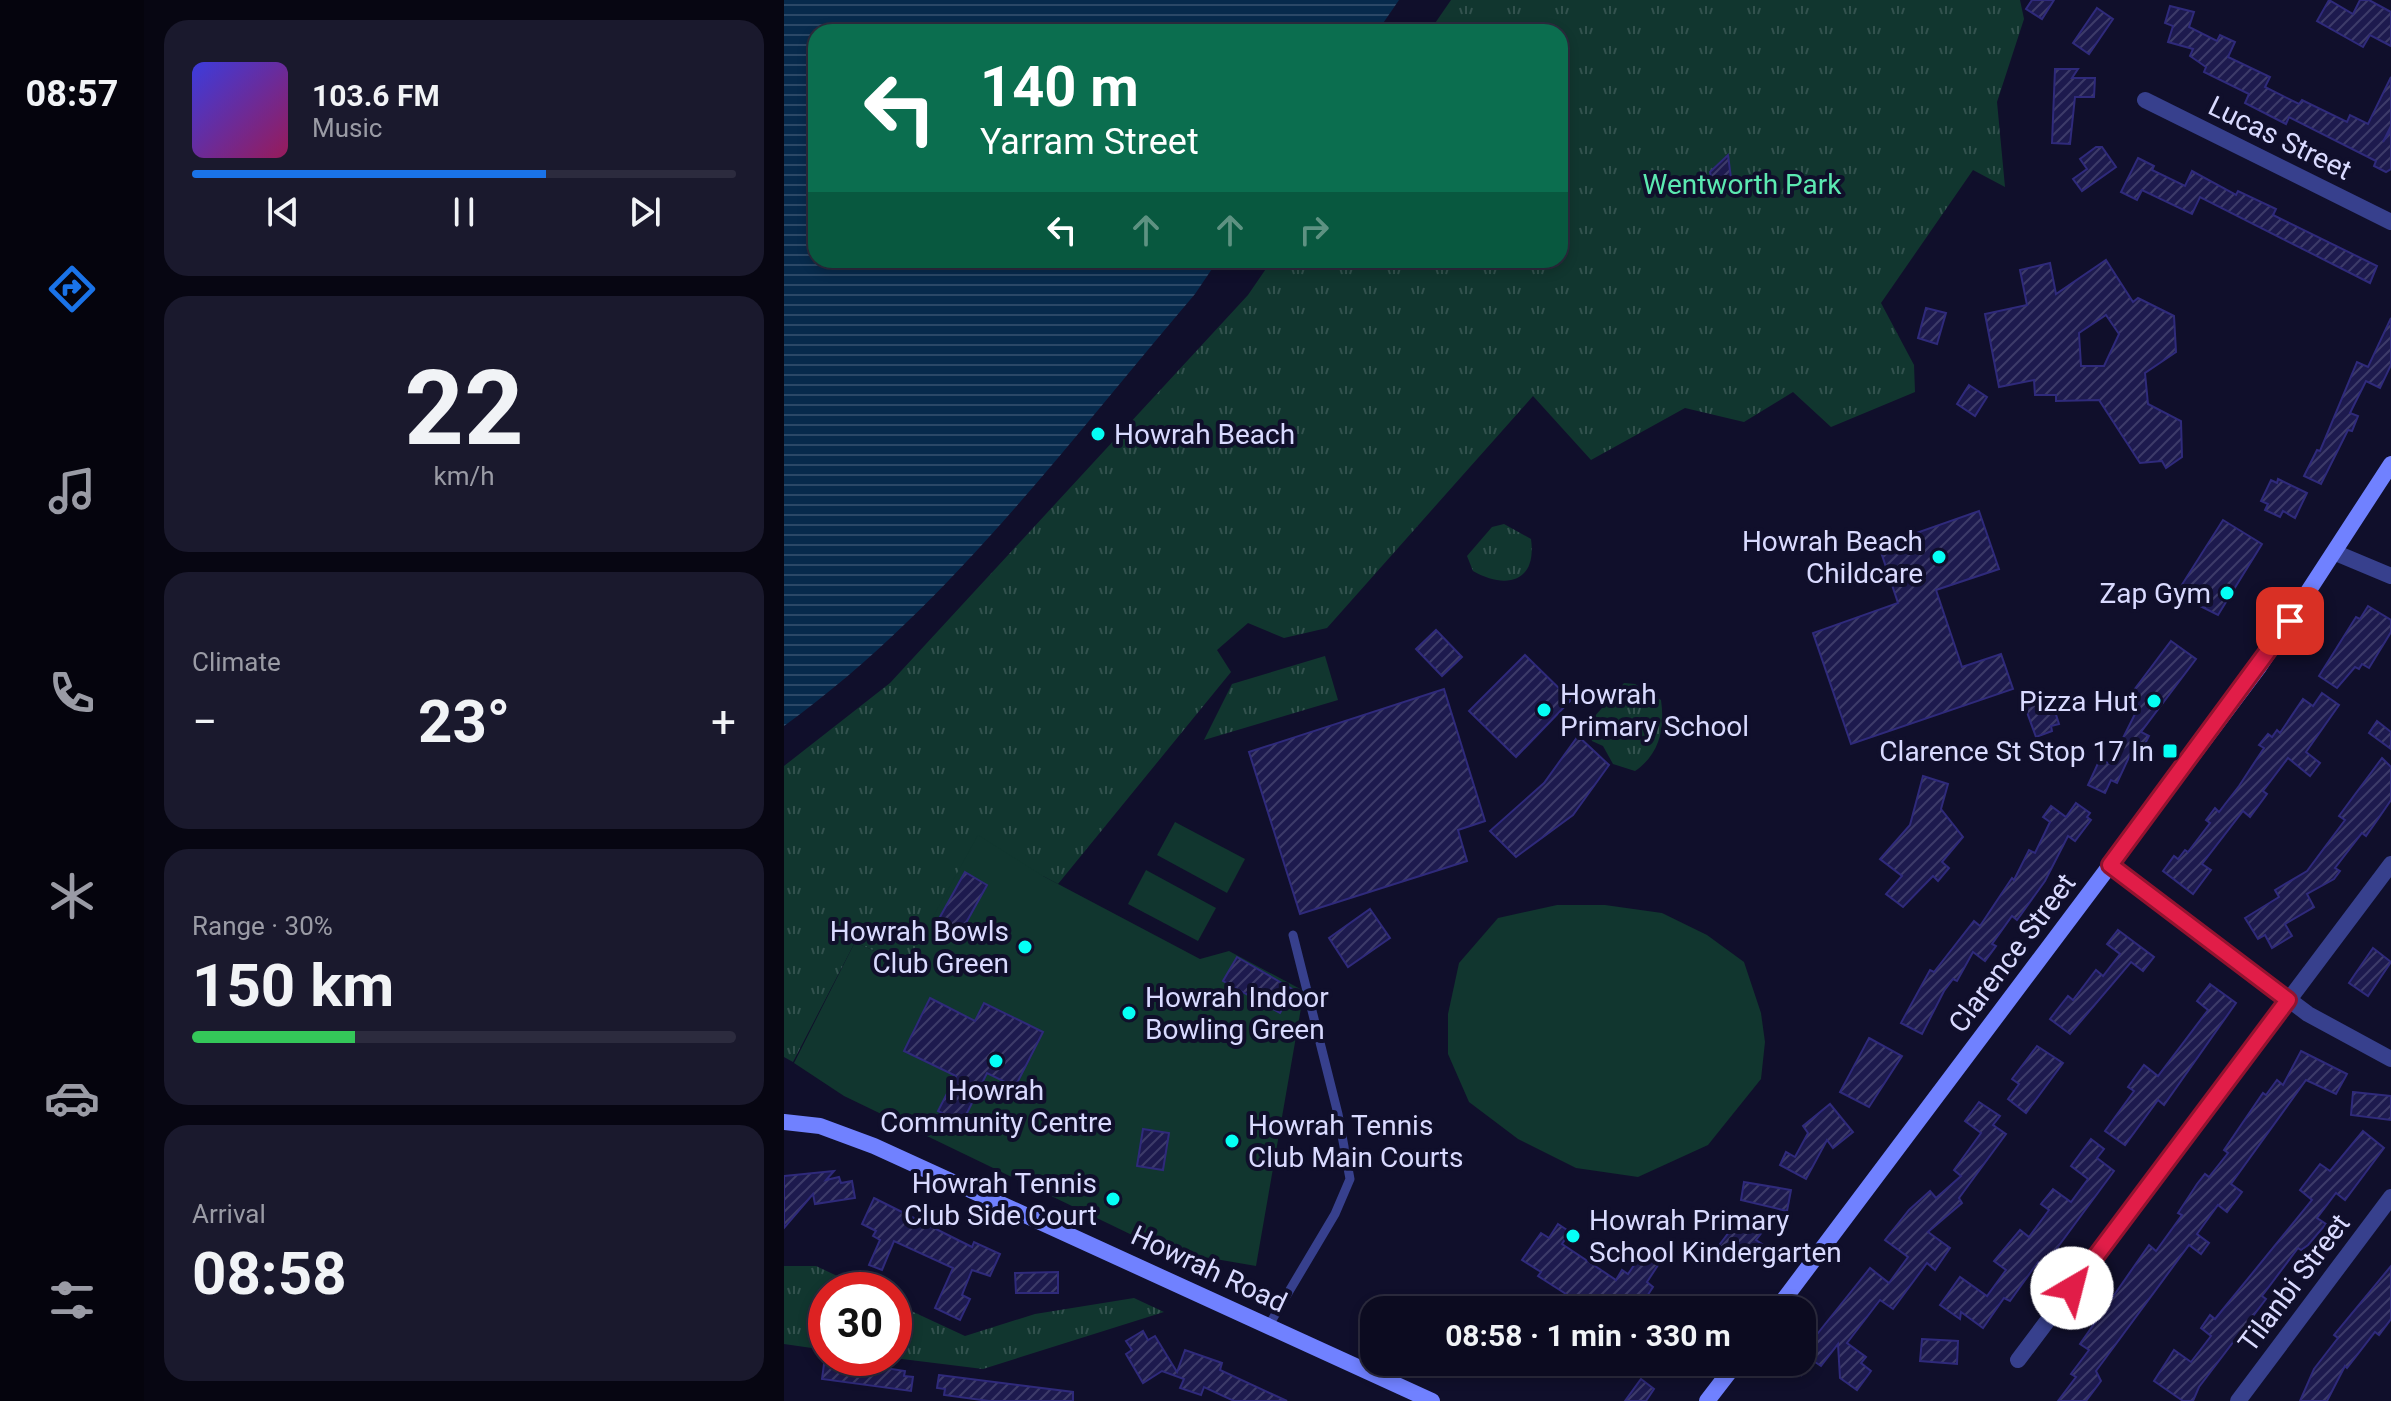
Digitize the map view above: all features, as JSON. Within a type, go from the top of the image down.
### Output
[{"type":"main road","name":"Clarence Street","points":[[1787,1296],[2259,667],[2336,553],[2391,464]]},
{"type":"main road","name":"Howrah Road","points":[[784,1122],[820,1126],[844,1133],[1432,1401]]},
{"type":"main road","points":[[1710,1401],[1726,1376]]},
{"type":"main road","points":[[1700,1401],[1721,1383]]},
{"type":"street","name":"Lucas Street","points":[[2145,100],[2391,222]]},
{"type":"street","points":[[2336,553],[2391,576]]},
{"type":"street","points":[[2018,1360],[2391,864]]},
{"type":"street","points":[[2110,865],[2288,1000],[2335,1031],[2391,1059]]},
{"type":"street","name":"Tilanbi Street","points":[[2238,1401],[2391,1197]]},
{"type":"lane","points":[[1269,1325],[1335,1214],[1350,1179],[1344,1137],[1293,935]]},
{"type":"green space","name":"Wentworth Park","points":[[1451,0],[2020,0],[2024,19],[1997,102],[2005,187],[1973,170],[1881,303],[1914,365],[1915,392],[1831,427],[1793,392],[1744,422],[1685,408],[1591,460],[1533,396],[1327,628],[1284,638],[1248,623],[1217,650],[1231,672],[1058,884],[1043,876],[906,966],[855,942],[793,1062],[784,1057],[784,766],[890,683],[1248,295],[1267,268],[1568,268],[1568,24],[1434,24]]},
{"type":"green space","points":[[1504,524],[1531,539],[1532,554],[1524,573],[1507,581],[1473,571],[1467,556],[1492,527]]},
{"type":"green space","points":[[1325,656],[1338,700],[1204,740],[1232,684]]},
{"type":"green space","points":[[1624,683],[1635,684],[1661,700],[1659,740],[1650,757],[1635,771],[1613,764],[1603,746],[1592,741],[1587,725]]},
{"type":"green space","points":[[1175,822],[1245,859],[1227,893],[1157,855]]},
{"type":"green space","points":[[978,835],[1043,876],[1200,959],[1229,951],[1304,991],[1256,1266],[1163,1250],[844,1096],[794,1063],[855,942],[906,966]]},
{"type":"green space","points":[[1146,870],[1216,908],[1198,941],[1128,904]]},
{"type":"green space","points":[[1557,905],[1605,905],[1662,913],[1707,935],[1744,962],[1761,1013],[1765,1042],[1761,1079],[1708,1145],[1638,1177],[1576,1168],[1518,1139],[1469,1102],[1448,1054],[1448,1014],[1459,963],[1498,918]]},
{"type":"green space","points":[[784,1266],[816,1266],[829,1272],[808,1272],[808,1347],[784,1344]]},
{"type":"green space","points":[[1134,1298],[1164,1312],[983,1369],[912,1360],[912,1311],[965,1336],[1035,1314]]},
{"type":"water","points":[[784,0],[1399,0],[1382,24],[808,24],[808,268],[1213,268],[1195,294],[1051,466],[951,578],[843,680],[784,726]]},
{"type":"building","points":[[2032,0],[2054,0],[2042,19],[2026,9]]},
{"type":"building","points":[[2329,0],[2353,14],[2360,0],[2369,0],[2391,12],[2391,46],[2370,35],[2363,47],[2317,21]]},
{"type":"building","points":[[2170,6],[2194,12],[2189,27],[2217,41],[2220,35],[2235,42],[2228,57],[2270,77],[2265,87],[2299,104],[2302,100],[2347,122],[2350,115],[2368,124],[2391,77],[2391,126],[2383,142],[2391,130],[2391,169],[2386,172],[2374,166],[2376,161],[2289,117],[2286,124],[2245,103],[2249,94],[2204,72],[2206,67],[2190,56],[2193,49],[2168,42],[2173,26],[2165,23]]},
{"type":"building","points":[[2097,8],[2113,19],[2089,54],[2073,43]]},
{"type":"building","points":[[2055,69],[2078,69],[2072,78],[2095,78],[2094,97],[2075,97],[2070,144],[2052,143]]},
{"type":"building","points":[[2096,147],[2102,147],[2116,167],[2082,191],[2073,179],[2087,169],[2080,159]]},
{"type":"building","points":[[1728,155],[1731,178],[1724,186],[1713,184],[1710,172]]},
{"type":"building","points":[[2138,158],[2154,166],[2152,170],[2185,186],[2192,171],[2236,195],[2238,191],[2276,209],[2273,215],[2377,266],[2370,283],[2200,197],[2192,214],[2142,190],[2137,200],[2121,192]]},
{"type":"building","points":[[2106,260],[2133,302],[2138,298],[2174,316],[2176,352],[2145,373],[2148,404],[2181,421],[2182,457],[2166,468],[2162,461],[2140,463],[2099,400],[2056,401],[2056,395],[2035,395],[2034,380],[1999,387],[1985,314],[2027,305],[2020,270],[2050,263],[2056,294]],"holes":[[[2106,315],[2119,334],[2104,366],[2081,366],[2079,333]]]},
{"type":"building","points":[[1926,308],[1946,313],[1937,344],[1918,338]]},
{"type":"building","points":[[2391,318],[2391,365],[2380,388],[2366,381],[2350,413],[2358,416],[2352,431],[2348,430],[2321,484],[2304,476],[2317,450],[2320,451],[2357,362],[2368,367]]},
{"type":"building","points":[[1969,385],[1987,397],[1975,416],[1957,404]]},
{"type":"building","points":[[2278,479],[2307,493],[2295,518],[2283,511],[2280,517],[2265,510],[2268,504],[2261,501],[2271,480],[2277,483]]},
{"type":"building","name":"Howrah Primary School","points":[[1979,511],[1999,569],[1936,590],[1962,667],[2001,654],[2013,689],[1851,744],[1813,633],[1898,603],[1879,546]]},
{"type":"building","points":[[2223,520],[2262,544],[2218,615],[2176,594]]},
{"type":"building","points":[[2368,606],[2391,620],[2391,632],[2369,668],[2362,664],[2359,669],[2355,667],[2337,688],[2319,676],[2356,617],[2360,619]]},
{"type":"building","points":[[1436,630],[1462,657],[1442,676],[1416,649]]},
{"type":"building","points":[[2171,641],[2196,659],[2141,732],[2149,736],[2137,759],[2130,755],[2117,783],[2111,780],[2105,793],[2088,785],[2100,759],[2110,764],[2139,706],[2128,698]]},
{"type":"building","points":[[1525,655],[1571,700],[1516,757],[1469,711]]},
{"type":"building","points":[[1444,689],[1485,821],[1458,830],[1467,861],[1300,914],[1249,752]]},
{"type":"building","points":[[2322,693],[2339,705],[2306,752],[2320,763],[2310,776],[2288,758],[2263,791],[2267,794],[2250,817],[2243,811],[2202,864],[2211,870],[2193,894],[2163,871],[2174,856],[2178,859],[2185,850],[2188,852],[2210,823],[2206,820],[2215,808],[2219,812],[2239,786],[2264,748],[2259,745],[2268,734],[2272,737],[2277,730],[2280,733],[2303,699],[2313,706]]},
{"type":"building","points":[[2041,698],[2042,702],[2051,699],[2059,724],[2051,726],[2052,731],[2036,737],[2024,704]]},
{"type":"building","points":[[2377,721],[2391,732],[2391,749],[2369,733]]},
{"type":"building","points":[[1578,736],[1609,765],[1573,815],[1516,857],[1490,831],[1544,783]]},
{"type":"building","points":[[2382,758],[2391,767],[2391,800],[2366,836],[2362,833],[2335,868],[2340,871],[2334,879],[2307,894],[2314,907],[2285,924],[2292,936],[2272,948],[2265,935],[2258,939],[2245,918],[2279,897],[2275,890],[2307,871],[2345,820],[2339,816]]},
{"type":"building","points":[[1923,776],[1948,784],[1941,809],[1963,837],[1942,862],[1949,868],[1938,881],[1933,876],[1903,907],[1886,894],[1902,876],[1880,859],[1910,825]]},
{"type":"building","points":[[2076,803],[2090,813],[2087,817],[2091,820],[2075,841],[2068,836],[2045,881],[2017,920],[2012,916],[1992,944],[1996,946],[1985,961],[1973,952],[1957,981],[1953,979],[1944,991],[1922,1034],[1901,1023],[1930,970],[1934,972],[1974,921],[1980,926],[2012,878],[2014,880],[2029,850],[2035,853],[2050,822],[2043,817],[2051,806],[2066,817]]},
{"type":"building","points":[[965,872],[987,885],[957,939],[935,926]]},
{"type":"building","points":[[1370,909],[1390,938],[1348,967],[1329,938]]},
{"type":"building","points":[[2118,930],[2154,957],[2143,971],[2131,962],[2070,1034],[2050,1019],[2068,996],[2073,1000],[2096,970],[2103,976],[2120,954],[2107,944]]},
{"type":"building","points":[[2373,948],[2391,962],[2368,996],[2349,983]]},
{"type":"building","points":[[1237,957],[1294,990],[1280,1013],[1223,981]]},
{"type":"building","points":[[2210,984],[2236,1003],[2164,1105],[2158,1100],[2125,1145],[2105,1131],[2134,1091],[2128,1087],[2144,1065],[2158,1076],[2208,1010],[2197,1001]]},
{"type":"building","name":"Howrah Community Centre","points":[[930,998],[975,1021],[984,1003],[1043,1032],[1015,1087],[987,1073],[962,1123],[938,1111],[956,1076],[904,1051]]},
{"type":"building","points":[[1869,1038],[1902,1056],[1869,1107],[1840,1092]]},
{"type":"building","points":[[2037,1046],[2063,1063],[2026,1113],[2008,1099],[2019,1084],[2012,1079]]},
{"type":"building","points":[[2301,1051],[2347,1074],[2336,1094],[2306,1080],[2231,1184],[2242,1192],[2227,1212],[2218,1205],[2197,1234],[2209,1243],[2201,1254],[2189,1245],[2096,1371],[2101,1381],[2086,1401],[2058,1401],[2076,1377],[2071,1374],[2089,1350],[2080,1344],[2149,1245],[2156,1251],[2182,1215],[2178,1213],[2197,1184],[2205,1174],[2209,1177],[2228,1153],[2224,1150],[2263,1093],[2266,1095],[2277,1080],[2283,1085]]},
{"type":"building","points":[[2353,1092],[2391,1096],[2391,1120],[2351,1115]]},
{"type":"building","points":[[1979,1102],[2000,1116],[1993,1125],[2006,1134],[1959,1198],[1962,1203],[1928,1232],[1950,1248],[1935,1270],[1927,1263],[1893,1309],[1880,1300],[1847,1343],[1866,1357],[1861,1363],[1871,1371],[1857,1390],[1840,1378],[1838,1344],[1821,1366],[1816,1363],[1816,1332],[1818,1333],[1870,1268],[1889,1283],[1908,1257],[1885,1240],[1909,1210],[1930,1191],[1936,1198],[1961,1176],[1954,1170],[1981,1133],[1965,1121]]},
{"type":"building","points":[[1830,1104],[1853,1132],[1833,1148],[1827,1140],[1806,1179],[1780,1165],[1786,1152],[1795,1157],[1808,1133],[1803,1126]]},
{"type":"building","points":[[1143,1129],[1169,1133],[1163,1170],[1137,1166]]},
{"type":"building","points":[[2363,1131],[2384,1148],[2345,1200],[2336,1193],[2317,1218],[2326,1224],[2308,1245],[2301,1250],[2298,1248],[2262,1296],[2266,1299],[2199,1387],[2193,1401],[2183,1401],[2154,1381],[2174,1350],[2191,1362],[2211,1336],[2201,1328],[2210,1315],[2215,1319],[2312,1200],[2300,1190],[2320,1164],[2330,1171]]},
{"type":"building","points":[[2091,1139],[2104,1149],[2097,1158],[2114,1171],[2043,1267],[2038,1262],[2010,1301],[2004,1298],[1983,1328],[1961,1312],[1960,1319],[1940,1305],[1960,1277],[1987,1296],[2006,1270],[1994,1261],[2020,1230],[2029,1237],[2049,1210],[2041,1204],[2053,1189],[2071,1202],[2088,1179],[2071,1166]]},
{"type":"building","points":[[834,1171],[826,1180],[839,1177],[841,1183],[852,1181],[855,1198],[815,1204],[813,1194],[784,1228],[784,1176]]},
{"type":"building","points":[[1744,1182],[1791,1190],[1787,1211],[1741,1200]]},
{"type":"building","points":[[874,1198],[972,1247],[974,1242],[1000,1254],[990,1276],[972,1270],[962,1295],[970,1299],[960,1320],[935,1308],[953,1268],[894,1241],[882,1270],[869,1265],[880,1240],[873,1236],[876,1231],[862,1224]]},
{"type":"building","points":[[1742,1215],[1763,1231],[1756,1240],[1762,1244],[1750,1261],[1734,1249],[1728,1256],[1717,1248]]},
{"type":"building","points":[[1558,1224],[1570,1232],[1562,1244],[1616,1280],[1622,1270],[1628,1274],[1646,1248],[1662,1259],[1647,1282],[1653,1287],[1647,1296],[1569,1296],[1538,1276],[1541,1272],[1522,1260],[1541,1233],[1549,1238]]},
{"type":"building","points":[[2391,1266],[2391,1319],[2379,1335],[2375,1332],[2347,1368],[2345,1366],[2327,1401],[2300,1401],[2314,1369],[2338,1338],[2334,1335]]},
{"type":"building","points":[[1058,1272],[1058,1293],[1016,1293],[1015,1273]]},
{"type":"building","points":[[1143,1331],[1148,1340],[1155,1336],[1177,1372],[1185,1350],[1222,1363],[1220,1370],[1287,1401],[1234,1401],[1204,1387],[1201,1395],[1180,1388],[1184,1379],[1162,1371],[1143,1383],[1126,1354],[1132,1350],[1126,1341]]},
{"type":"building","points":[[1922,1339],[1958,1341],[1957,1364],[1920,1361]]},
{"type":"building","points":[[939,1375],[1073,1392],[1073,1401],[989,1401],[944,1395],[945,1389],[937,1388]]},
{"type":"building","points":[[822,1376],[913,1377],[911,1391],[822,1379]]},
{"type":"building","points":[[1641,1379],[1654,1389],[1646,1401],[1625,1401]]},
{"type":"place","name":"Howrah Beach","points":[[1098,434]]},
{"type":"place","name":"Howrah Beach Childcare","points":[[1939,557]]},
{"type":"place","name":"Zap Gym","points":[[2227,593]]},
{"type":"place","name":"Pizza Hut","points":[[2154,701]]},
{"type":"place","name":"Howrah Primary School","points":[[1544,710]]},
{"type":"place","name":"Clarence St Stop 17 In","points":[[2170,751]]},
{"type":"place","name":"Howrah Bowls Club Green","points":[[1025,947]]},
{"type":"place","name":"Howrah Indoor Bowling Green","points":[[1129,1013]]},
{"type":"place","name":"Howrah Community Centre","points":[[996,1061]]},
{"type":"place","name":"Howrah Tennis Club Main Courts","points":[[1232,1141]]},
{"type":"place","name":"Howrah Tennis Club Side Court","points":[[1113,1199]]},
{"type":"place","name":"Howrah Primary School Kindergarten","points":[[1573,1236]]},
{"type":"route","points":[[2072,1288],[2288,1000],[2110,865],[2290,621]]}]
